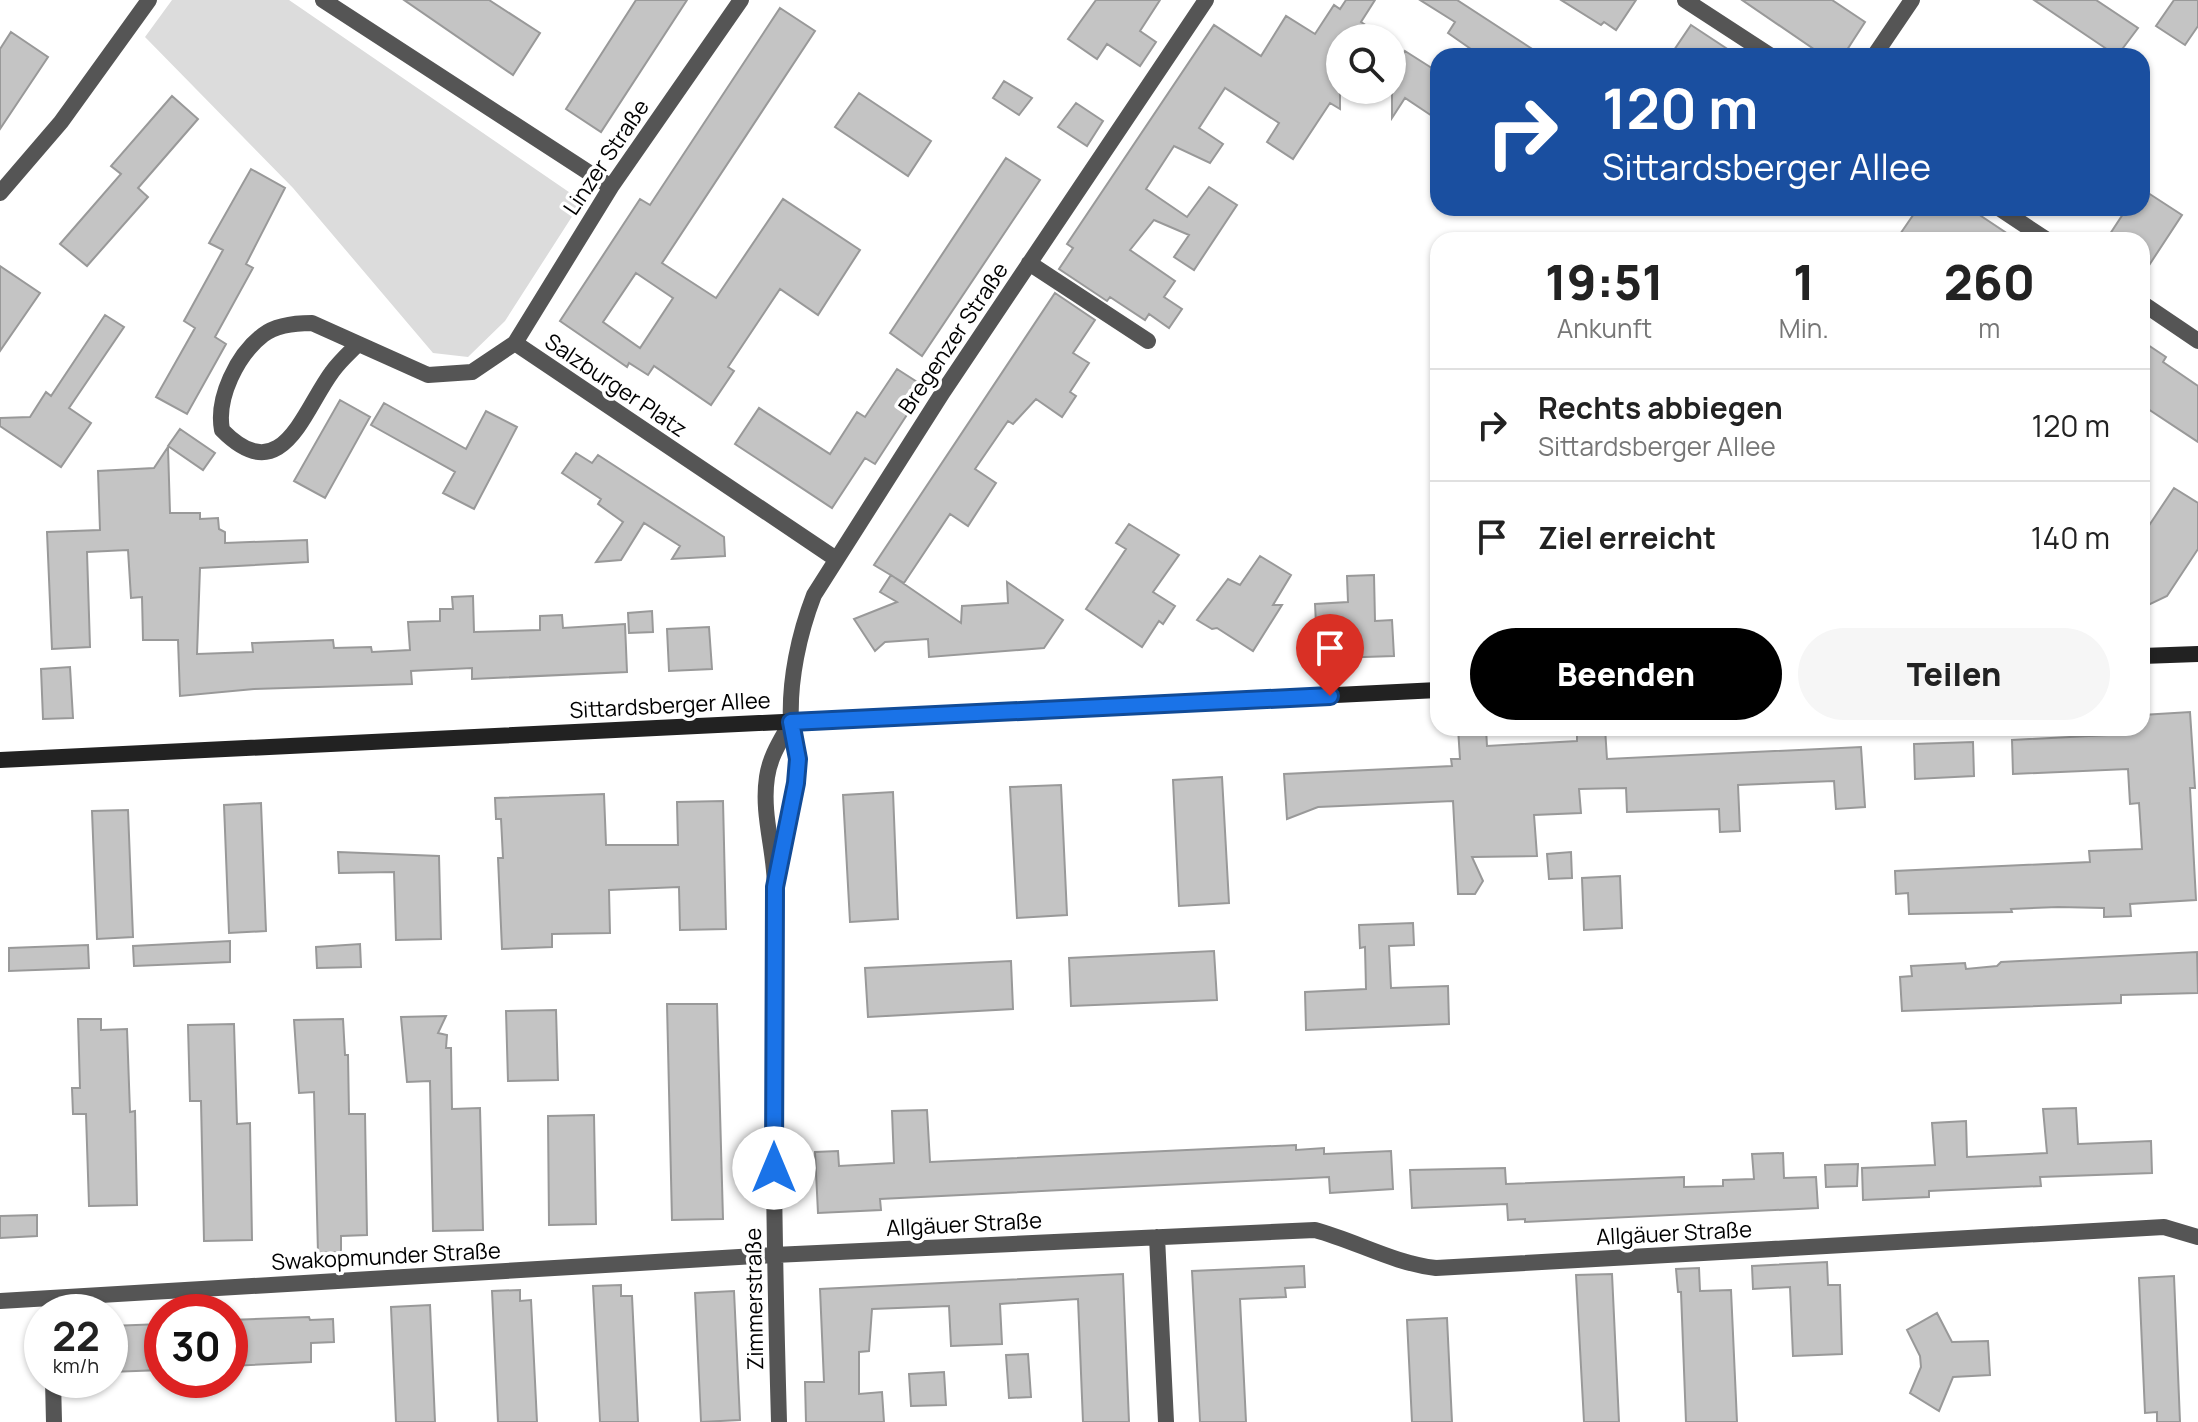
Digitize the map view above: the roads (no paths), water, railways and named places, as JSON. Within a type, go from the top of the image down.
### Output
[{"type":"main road","points":[[2150,656],[2198,654]]},
{"type":"main road","name":"Sittardsberger Allee","points":[[0,760],[1430,690]]},
{"type":"street","points":[[0,193],[70,111],[149,0]]},
{"type":"street","points":[[323,0],[611,187]]},
{"type":"street","name":"Linzer Straße","points":[[515,343],[611,187],[741,0]]},
{"type":"street","name":"Bregenzer Straße","points":[[791,722],[802,627],[814,595],[1029,263],[1206,0]]},
{"type":"street","points":[[1685,0],[1759,48]]},
{"type":"street","points":[[1879,48],[1912,0]]},
{"type":"street","points":[[2011,216],[2035,232]]},
{"type":"street","points":[[1029,263],[1148,341]]},
{"type":"street","points":[[2150,308],[2198,341]]},
{"type":"street","name":"Salzburger Platz","points":[[358,344],[332,372],[291,440],[277,449],[248,449],[222,430],[219,414],[222,398],[246,355],[265,333],[294,323],[312,323],[428,375],[472,372],[515,343],[836,559]]},
{"type":"street","name":"Zimmerstraße","points":[[779,1422],[774,1255],[775,887],[766,819],[766,781],[770,759],[791,722]]},
{"type":"street","name":"Zimmerstraße","points":[[775,887],[796,783],[798,759],[791,722]]},
{"type":"street","name":"Allgäuer Straße","points":[[774,1255],[1315,1230],[1355,1241],[1398,1261],[1436,1268],[2164,1227],[2198,1237]]},
{"type":"street","points":[[1157,1237],[1166,1422]]},
{"type":"street","name":"Swakopmunder Straße","points":[[128,1300],[774,1255]]},
{"type":"street","name":"Swakopmunder Straße","points":[[0,1301],[24,1303]]},
{"type":"street","points":[[53,1398],[54,1422]]}]
